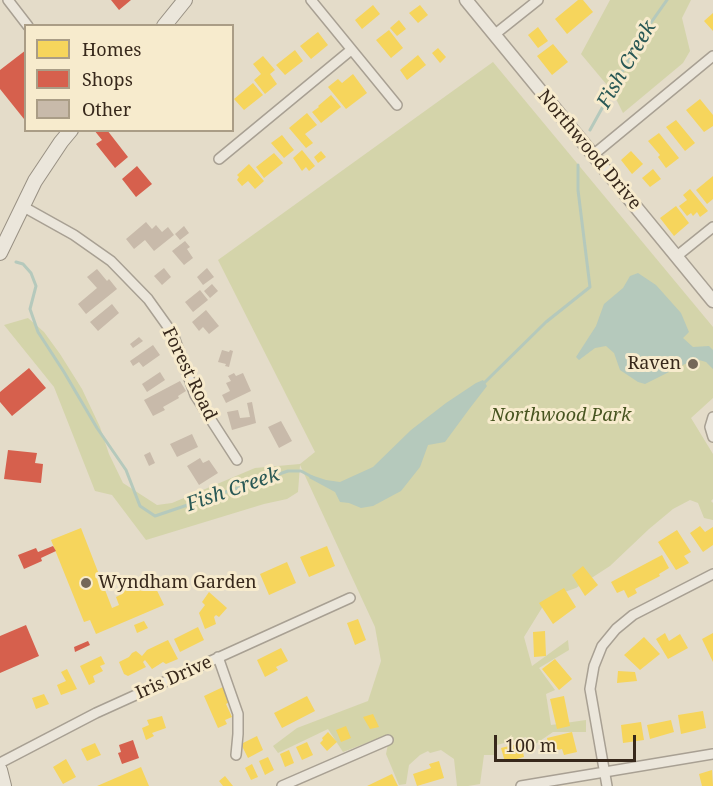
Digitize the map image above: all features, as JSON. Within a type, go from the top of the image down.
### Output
[{"type":"main road","points":[[166,24],[184,0]]},
{"type":"main road","points":[[0,253],[35,181],[69,132]]},
{"type":"main road","points":[[0,770],[4,786]]},
{"type":"street","points":[[8,0],[26,24]]},
{"type":"street","points":[[310,0],[397,105]]},
{"type":"street","name":"Northwood Drive","points":[[466,0],[713,301]]},
{"type":"street","points":[[494,35],[538,0]]},
{"type":"street","points":[[219,159],[351,50]]},
{"type":"street","points":[[593,154],[713,56]]},
{"type":"street","name":"Forest Road","points":[[22,206],[74,235],[111,261],[148,299],[173,334],[195,395],[237,460]]},
{"type":"street","points":[[676,256],[713,227]]},
{"type":"street","points":[[712,422],[713,437]]},
{"type":"street","points":[[607,786],[590,689],[594,666],[602,646],[616,629],[633,615],[713,574]]},
{"type":"street","name":"Iris Drive","points":[[0,763],[96,713],[351,598]]},
{"type":"street","points":[[218,657],[238,714],[236,755]]},
{"type":"street","points":[[282,786],[388,740]]},
{"type":"street","points":[[521,786],[713,754]]},
{"type":"green space","points":[[610,0],[691,0],[682,18],[690,51],[683,63],[623,113],[612,91],[581,54]]},
{"type":"green space","name":"Northwood Park","points":[[493,62],[713,327],[713,398],[691,418],[713,454],[713,499],[711,501],[713,520],[704,518],[698,503],[690,500],[673,509],[610,566],[576,588],[548,598],[524,637],[532,666],[568,640],[569,650],[539,668],[555,690],[546,694],[551,725],[586,720],[586,732],[553,732],[531,747],[526,737],[497,745],[496,755],[484,755],[480,784],[468,786],[457,786],[454,759],[441,750],[430,753],[428,751],[409,765],[406,784],[399,785],[386,754],[390,734],[343,752],[328,729],[278,753],[273,746],[297,728],[368,701],[381,661],[375,627],[300,465],[298,492],[287,499],[146,540],[112,495],[95,491],[54,387],[4,325],[28,318],[44,332],[82,389],[123,483],[157,505],[172,503],[255,468],[300,464],[315,452],[218,260]]},
{"type":"shaded area","points":[[638,273],[656,285],[681,313],[689,332],[683,338],[693,347],[709,346],[713,350],[713,369],[706,362],[699,360],[685,364],[645,384],[620,370],[614,353],[606,346],[595,348],[579,360],[576,357],[596,326],[604,304],[623,288],[630,276]]},
{"type":"shaded area","points":[[483,380],[487,386],[445,442],[428,445],[420,467],[401,491],[373,506],[361,508],[340,502],[335,492],[309,478],[311,475],[340,482],[373,467],[411,430],[446,403]]},
{"type":"building: Homes","points":[[578,0],[583,0],[593,12],[567,34],[555,19]]},
{"type":"building: Homes","points":[[373,5],[380,14],[362,29],[355,20]]},
{"type":"building: Homes","points":[[420,5],[428,15],[418,23],[409,13]]},
{"type":"building: Homes","points":[[713,13],[713,31],[704,21]]},
{"type":"building: Homes","points":[[399,20],[406,29],[397,36],[390,28]]},
{"type":"building: Homes","points":[[538,27],[548,41],[538,48],[528,35]]},
{"type":"building: Homes","points":[[389,30],[403,48],[391,58],[376,40]]},
{"type":"building: Homes","points":[[318,32],[328,45],[311,59],[300,46]]},
{"type":"building: Homes","points":[[553,44],[568,62],[552,75],[537,56]]},
{"type":"building: Homes","points":[[438,48],[446,57],[440,63],[432,53]]},
{"type":"building: Homes","points":[[295,50],[303,61],[285,75],[276,65]]},
{"type":"building: Homes","points":[[418,55],[426,65],[407,80],[400,70]]},
{"type":"building: Homes","points":[[263,56],[275,70],[270,74],[277,84],[265,94],[254,80],[261,74],[253,64]]},
{"type":"building: Homes","points":[[353,74],[367,93],[346,109],[328,87],[338,79],[342,83]]},
{"type":"building: Homes","points":[[253,83],[263,95],[244,110],[234,99]]},
{"type":"building: Homes","points":[[331,95],[341,107],[321,123],[312,112]]},
{"type":"building: Homes","points":[[700,99],[713,115],[713,126],[704,132],[686,110]]},
{"type":"building: Homes","points":[[307,113],[317,125],[305,134],[313,143],[306,148],[289,128]]},
{"type":"building: Homes","points":[[676,120],[695,143],[685,151],[666,127]]},
{"type":"building: Homes","points":[[659,133],[679,158],[666,168],[658,157],[660,155],[648,141]]},
{"type":"building: Homes","points":[[282,135],[294,150],[284,158],[271,143]]},
{"type":"building: Homes","points":[[302,150],[315,166],[309,171],[306,167],[302,171],[293,158]]},
{"type":"building: Homes","points":[[321,151],[326,157],[318,163],[314,157]]},
{"type":"building: Homes","points":[[631,151],[643,164],[632,174],[621,160]]},
{"type":"building: Homes","points":[[274,153],[283,163],[264,178],[256,167]]},
{"type":"building: Homes","points":[[249,164],[264,181],[255,189],[248,181],[242,186],[237,180],[239,177],[237,175]]},
{"type":"building: Homes","points":[[653,169],[661,179],[650,187],[642,178]]},
{"type":"building: Homes","points":[[713,176],[713,199],[707,204],[696,190]]},
{"type":"building: Homes","points":[[690,189],[708,211],[700,217],[697,212],[693,216],[691,213],[687,216],[679,206],[687,200],[683,195]]},
{"type":"building: Homes","points":[[676,206],[689,223],[674,236],[660,218]]},
{"type":"building: Homes","points":[[700,526],[705,532],[713,527],[713,545],[703,552],[690,533]]},
{"type":"building: Homes","name":"Wyndham Garden","points":[[81,528],[112,608],[119,605],[116,597],[120,595],[119,591],[150,576],[164,605],[96,634],[90,620],[84,622],[51,540]]},
{"type":"building: Homes","points":[[677,530],[691,552],[684,556],[689,563],[676,570],[658,542]]},
{"type":"building: Homes","points":[[327,546],[335,566],[309,577],[300,557]]},
{"type":"building: Homes","points":[[662,555],[669,568],[659,574],[660,576],[635,589],[637,593],[628,598],[624,590],[617,593],[611,582]]},
{"type":"building: Homes","points":[[287,562],[296,583],[269,595],[260,574]]},
{"type":"building: Homes","points":[[583,566],[598,585],[585,596],[572,575]]},
{"type":"building: Homes","points":[[564,588],[576,607],[553,624],[539,603]]},
{"type":"building: Homes","points":[[209,592],[227,608],[219,617],[216,615],[214,617],[216,624],[205,629],[199,613],[205,605],[202,602]]},
{"type":"building: Homes","points":[[358,619],[366,640],[355,645],[347,623]]},
{"type":"building: Homes","points":[[144,621],[148,628],[137,633],[134,625]]},
{"type":"building: Homes","points":[[198,627],[204,640],[180,652],[174,639]]},
{"type":"building: Homes","points":[[545,631],[546,656],[534,657],[533,632]]},
{"type":"building: Homes","points":[[665,633],[669,641],[680,634],[688,648],[668,659],[656,639]]},
{"type":"building: Homes","points":[[713,633],[713,662],[702,639]]},
{"type":"building: Homes","points":[[644,637],[660,654],[640,670],[624,655]]},
{"type":"building: Homes","points":[[168,640],[178,659],[166,664],[163,662],[152,669],[145,660],[143,662],[146,667],[128,676],[124,674],[119,662],[136,651],[142,656],[147,650]]},
{"type":"building: Homes","points":[[281,648],[288,661],[276,667],[278,670],[265,677],[257,660]]},
{"type":"building: Homes","points":[[101,656],[105,664],[100,666],[103,671],[93,676],[95,682],[89,685],[80,666]]},
{"type":"building: Homes","points":[[555,659],[572,679],[559,690],[542,669]]},
{"type":"building: Homes","points":[[67,669],[77,689],[61,695],[57,685],[66,681],[61,672]]},
{"type":"building: Homes","points":[[618,671],[635,672],[637,681],[617,683]]},
{"type":"building: Homes","points":[[223,687],[231,701],[226,704],[232,717],[225,720],[227,724],[218,728],[204,696]]},
{"type":"building: Homes","points":[[44,694],[49,704],[36,709],[32,698]]},
{"type":"building: Homes","points":[[307,696],[315,711],[282,728],[274,713]]},
{"type":"building: Homes","points":[[564,696],[570,726],[557,729],[550,699]]},
{"type":"building: Homes","points":[[703,711],[706,728],[681,734],[678,715]]},
{"type":"building: Homes","points":[[373,714],[379,727],[370,729],[363,717]]},
{"type":"building: Homes","points":[[162,716],[166,728],[152,733],[154,736],[146,740],[142,728],[149,725],[147,720]]},
{"type":"building: Homes","points":[[671,720],[674,732],[650,739],[647,725]]},
{"type":"building: Homes","points":[[641,722],[644,740],[623,743],[621,725]]},
{"type":"building: Homes","points":[[346,726],[351,738],[341,742],[336,730]]},
{"type":"building: Homes","points":[[328,732],[337,742],[327,751],[320,743]]},
{"type":"building: Homes","points":[[572,732],[577,752],[564,755],[562,749],[550,752],[547,738]]},
{"type":"building: Homes","points":[[257,736],[263,750],[248,758],[241,744]]},
{"type":"building: Homes","points":[[307,742],[313,755],[302,760],[296,747]]},
{"type":"building: Homes","points":[[95,743],[101,755],[87,761],[81,749]]},
{"type":"building: Homes","points":[[521,743],[524,757],[505,762],[501,748]]},
{"type":"building: Homes","points":[[289,750],[294,763],[285,767],[280,754]]},
{"type":"building: Homes","points":[[268,757],[274,770],[265,775],[259,761]]},
{"type":"building: Homes","points":[[66,759],[76,777],[63,784],[53,767]]},
{"type":"building: Homes","points":[[439,761],[444,778],[417,786],[413,774],[431,768],[429,764]]},
{"type":"building: Homes","points":[[252,764],[258,777],[251,780],[245,768]]},
{"type":"building: Homes","points":[[141,767],[149,786],[97,786]]},
{"type":"building: Homes","points":[[712,770],[713,786],[702,786],[699,774]]},
{"type":"building: Homes","points":[[392,774],[398,786],[367,786]]},
{"type":"building: Homes","points":[[225,776],[233,786],[223,786],[219,781]]},
{"type":"building: Shops","points":[[111,0],[131,0],[119,10]]},
{"type":"building: Shops","points":[[24,52],[24,119],[0,89],[0,70]]},
{"type":"building: Shops","points":[[96,132],[109,132],[128,157],[115,168],[96,144],[102,140]]},
{"type":"building: Shops","points":[[137,166],[152,184],[136,197],[122,179]]},
{"type":"building: Shops","points":[[29,368],[46,388],[12,416],[0,402],[0,392]]},
{"type":"building: Shops","points":[[8,450],[37,453],[35,463],[43,464],[41,483],[4,479]]},
{"type":"building: Shops","points":[[53,546],[56,551],[41,558],[42,561],[24,569],[18,555],[36,548],[38,552]]},
{"type":"building: Shops","points":[[26,625],[39,656],[0,673],[0,636]]},
{"type":"building: Shops","points":[[88,641],[90,645],[75,652],[74,647]]},
{"type":"building: Shops","points":[[133,740],[139,758],[122,764],[118,753],[121,752],[119,745]]},
{"type":"building: Other","points":[[146,222],[152,229],[156,225],[162,232],[168,227],[174,235],[154,251],[145,240],[134,249],[126,239]]},
{"type":"building: Other","points":[[184,226],[189,233],[180,240],[175,234]]},
{"type":"building: Other","points":[[185,241],[190,247],[187,249],[193,258],[184,265],[172,251]]},
{"type":"building: Other","points":[[164,268],[171,277],[162,285],[154,276]]},
{"type":"building: Other","points":[[207,268],[214,277],[203,285],[197,277]]},
{"type":"building: Other","points":[[97,269],[117,289],[86,314],[78,304],[97,288],[87,277]]},
{"type":"building: Other","points":[[212,284],[218,291],[210,298],[204,291]]},
{"type":"building: Other","points":[[200,290],[208,300],[193,312],[185,302]]},
{"type":"building: Other","points":[[112,304],[119,313],[98,331],[90,322]]},
{"type":"building: Other","points":[[206,310],[219,326],[209,334],[203,327],[199,331],[192,322]]},
{"type":"building: Other","points":[[139,337],[143,341],[133,348],[130,344]]},
{"type":"building: Other","points":[[153,345],[160,355],[143,367],[139,362],[133,366],[130,361]]},
{"type":"building: Other","points":[[222,350],[233,351],[229,367],[218,362]]},
{"type":"building: Other","points":[[160,372],[165,380],[147,392],[142,384]]},
{"type":"building: Other","points":[[234,373],[236,376],[243,373],[251,391],[226,403],[222,395],[230,391],[226,383],[231,381],[228,376]]},
{"type":"building: Other","points":[[180,381],[186,391],[163,407],[165,410],[153,416],[144,400]]},
{"type":"building: Other","points":[[252,402],[256,423],[232,430],[227,412],[238,410],[240,418],[250,417],[247,403]]},
{"type":"building: Other","points":[[281,421],[292,441],[279,448],[268,427]]},
{"type":"building: Other","points":[[192,434],[198,447],[177,457],[170,444]]},
{"type":"building: Other","points":[[150,452],[155,463],[149,466],[144,455]]},
{"type":"building: Other","points":[[200,458],[203,463],[209,460],[218,473],[199,485],[187,466]]},
{"type":"waterway","name":"Fish Creek","points":[[590,130],[643,34],[667,0]]},
{"type":"waterway","name":"Fish Creek","points":[[482,385],[546,322],[590,287],[578,190],[578,165]]},
{"type":"waterway","name":"Fish Creek","points":[[16,262],[23,264],[31,273],[36,286],[30,309],[38,332],[97,428],[126,470],[140,506],[155,516],[288,471],[301,471],[314,478]]},
{"type":"place","name":"Raven","points":[[693,364]]},
{"type":"place","name":"Wyndham Garden","points":[[86,583]]}]
